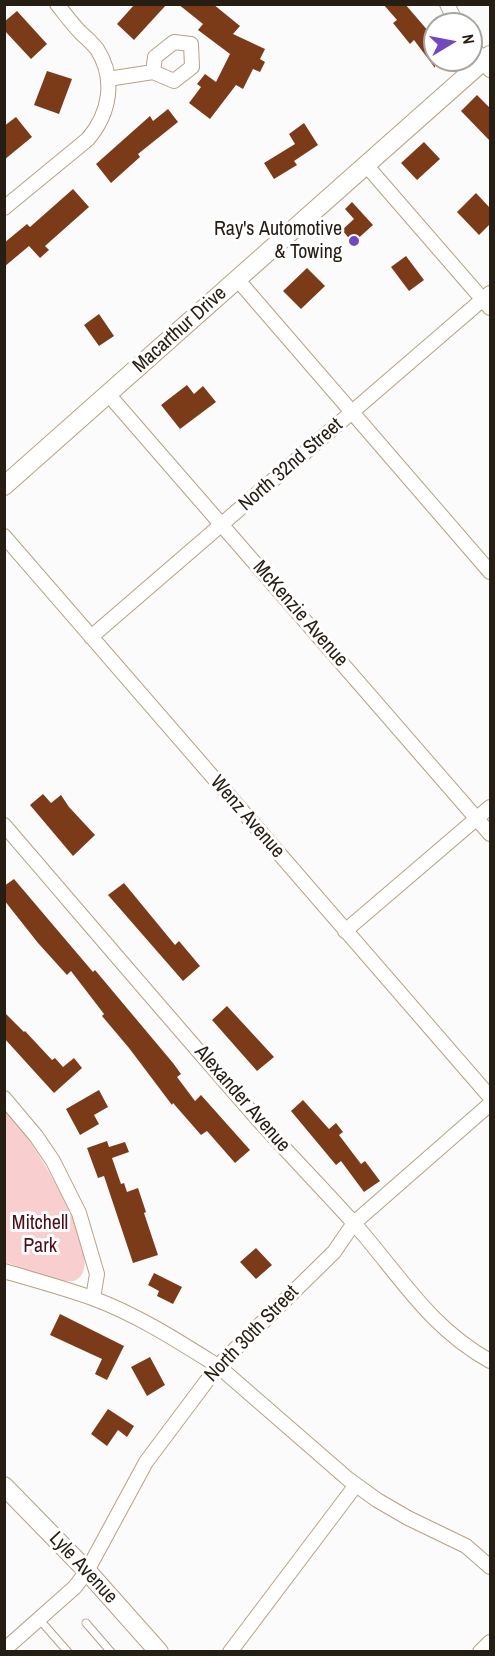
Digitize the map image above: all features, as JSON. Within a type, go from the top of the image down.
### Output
[{"type":"main road","name":"Macarthur Drive","points":[[4,486],[366,165],[488,62]]},
{"type":"main road","name":"Lyle Avenue","points":[[4,1486],[87,1570],[159,1652]]},
{"type":"street","points":[[4,208],[88,139],[97,129],[107,106],[107,70],[98,51],[57,4]]},
{"type":"street","points":[[108,79],[153,72]]},
{"type":"street","points":[[366,165],[488,300]]},
{"type":"street","points":[[237,279],[490,572]]},
{"type":"street","name":"North 32nd Street","points":[[91,637],[352,412],[488,300]]},
{"type":"street","name":"McKenzie Avenue","points":[[108,394],[490,834]]},
{"type":"street","name":"Wenz Avenue","points":[[4,537],[490,1097]]},
{"type":"street","points":[[345,931],[490,807]]},
{"type":"street","name":"Alexander Avenue","points":[[4,825],[264,1125],[354,1222],[421,1306],[443,1329],[490,1360]]},
{"type":"street","points":[[4,1098],[36,1136],[53,1161],[79,1213],[97,1274],[93,1298]]},
{"type":"street","name":"North 30th Street","points":[[4,1650],[75,1587],[87,1570],[146,1462],[218,1366],[334,1252],[354,1222],[490,1104]]},
{"type":"street","points":[[4,1271],[93,1298],[149,1325],[218,1366],[356,1485],[408,1518],[466,1546],[490,1567]]},
{"type":"street","points":[[230,1652],[356,1485]]},
{"type":"street","points":[[480,1652],[490,1642]]},
{"type":"lane","points":[[39,1619],[68,1652]]},
{"type":"lane","points":[[86,1623],[111,1652]]},
{"type":"green space","name":"Mitchell Park","points":[[4,1106],[45,1165],[74,1222],[83,1248],[84,1268],[76,1280],[52,1278],[5,1262]]},
{"type":"building","points":[[135,4],[167,4],[134,40],[117,24]]},
{"type":"building","points":[[178,4],[213,4],[240,26],[233,34],[265,49],[260,59],[265,62],[260,72],[253,69],[243,89],[236,85],[210,119],[189,103],[201,87],[197,84],[205,74],[216,82],[230,54],[198,30],[203,24]]},
{"type":"building","points":[[383,4],[405,4],[423,25],[423,52],[414,40],[410,44],[393,23],[397,20]]},
{"type":"building","points":[[17,11],[47,44],[31,59],[4,30],[4,22]]},
{"type":"building","points":[[47,71],[72,79],[59,114],[34,105]]},
{"type":"building","points":[[477,95],[490,108],[490,141],[461,111]]},
{"type":"building","points":[[168,109],[178,122],[138,154],[140,157],[111,183],[96,164],[150,116],[153,121]]},
{"type":"building","points":[[16,117],[32,137],[4,160],[4,126]]},
{"type":"building","points":[[304,123],[318,145],[294,161],[297,165],[274,179],[264,163],[295,144],[289,134]]},
{"type":"building","points":[[424,142],[440,159],[417,180],[401,163]]},
{"type":"building","points":[[73,189],[89,207],[45,246],[49,250],[40,258],[29,246],[4,267],[4,243],[27,224],[30,227]]},
{"type":"building","points":[[476,193],[490,208],[490,224],[479,235],[457,212]]},
{"type":"building","points":[[352,202],[373,225],[353,243],[342,230],[354,219],[345,209]]},
{"type":"building","points":[[406,256],[424,280],[409,291],[391,267]]},
{"type":"building","points":[[307,268],[325,286],[301,309],[283,291]]},
{"type":"building","points":[[99,314],[114,336],[99,346],[84,325]]},
{"type":"building","points":[[187,385],[194,394],[203,386],[216,402],[180,429],[161,405]]},
{"type":"building","points":[[43,794],[51,803],[61,795],[95,835],[73,856],[30,805]]},
{"type":"building","points":[[14,879],[173,1063],[181,1074],[177,1077],[195,1101],[201,1095],[250,1150],[235,1163],[207,1131],[201,1135],[173,1103],[172,1105],[102,1016],[104,1014],[71,971],[67,975],[4,900],[4,886]]},
{"type":"building","points":[[124,883],[175,945],[179,941],[200,966],[183,981],[108,895]]},
{"type":"building","points":[[227,1006],[274,1057],[257,1071],[212,1020]]},
{"type":"building","points":[[4,1012],[52,1060],[55,1058],[63,1067],[74,1058],[82,1068],[54,1093],[4,1038]]},
{"type":"building","points":[[99,1090],[108,1107],[94,1115],[99,1124],[80,1135],[66,1109]]},
{"type":"building","points":[[303,1100],[329,1129],[336,1123],[343,1132],[339,1135],[361,1164],[365,1161],[380,1181],[364,1192],[341,1161],[336,1165],[291,1111]]},
{"type":"building","points":[[107,1141],[109,1147],[125,1142],[129,1152],[112,1158],[121,1184],[124,1183],[127,1192],[138,1188],[158,1255],[133,1263],[104,1176],[98,1178],[87,1148]]},
{"type":"building","points":[[256,1248],[272,1265],[256,1279],[240,1262]]},
{"type":"building","points":[[154,1273],[182,1287],[173,1304],[157,1296],[159,1291],[148,1285]]},
{"type":"building","points":[[60,1314],[124,1346],[107,1380],[95,1374],[102,1359],[50,1335]]},
{"type":"building","points":[[150,1357],[165,1385],[147,1396],[131,1367]]},
{"type":"building","points":[[108,1409],[134,1426],[127,1437],[118,1430],[107,1446],[91,1434]]},
{"type":"place","name":"Ray's Automotive & Towing","points":[[354,241]]}]
